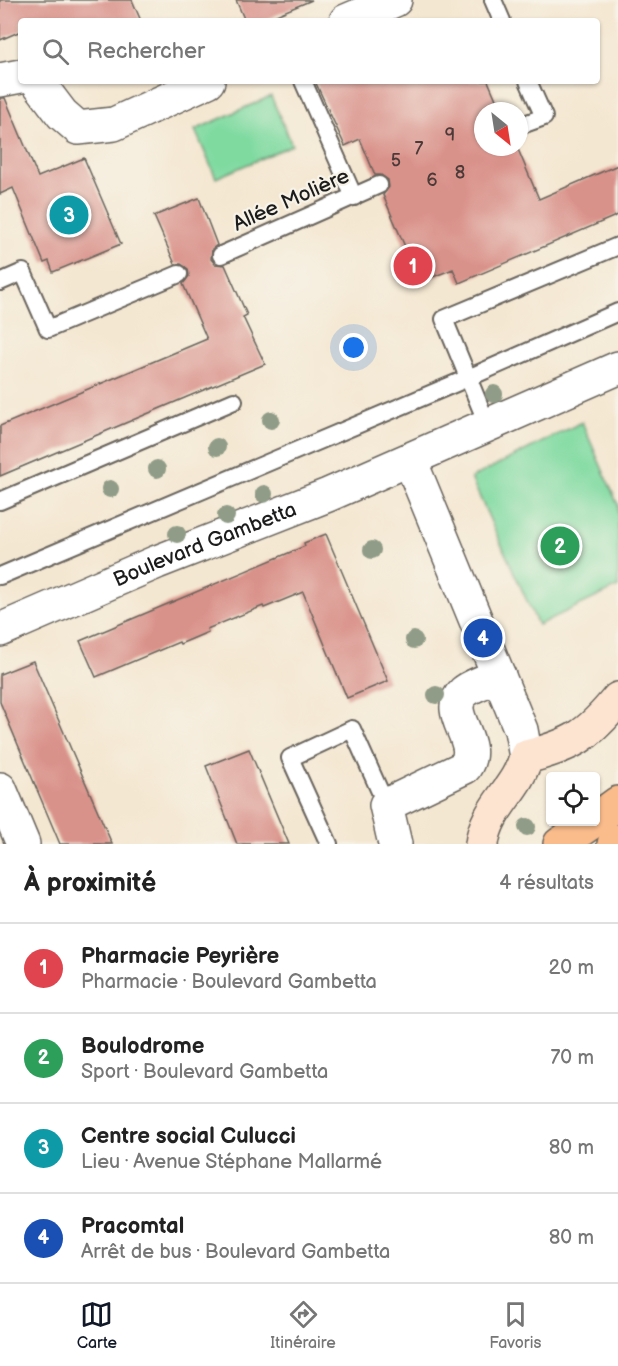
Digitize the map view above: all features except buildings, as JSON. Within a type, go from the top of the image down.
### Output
[{"type":"main road","points":[[600,816],[618,803]]},
{"type":"main road","points":[[560,844],[586,826]]},
{"type":"main road","points":[[614,844],[618,841]]},
{"type":"street","points":[[353,18],[395,0]]},
{"type":"street","points":[[0,80],[18,77]]},
{"type":"street","points":[[40,84],[62,114],[78,128],[114,124],[201,84]]},
{"type":"street","name":"Boulevard Gambetta","points":[[0,630],[157,562],[410,460],[618,368]]},
{"type":"street","points":[[410,460],[521,730],[526,757],[522,771],[489,816],[482,844]]},
{"type":"street","points":[[395,844],[386,805],[465,767],[471,758],[471,746],[457,715],[458,702],[464,692],[499,676]]},
{"type":"street","points":[[526,757],[557,749],[578,739],[597,724],[618,699]]},
{"type":"street","points":[[0,789],[12,830]]},
{"type":"lane","points":[[493,0],[501,18]]},
{"type":"lane","points":[[304,84],[354,197]]},
{"type":"lane","points":[[528,123],[544,117],[529,84]]},
{"type":"lane","name":"Allée Molière","points":[[221,255],[379,185]]},
{"type":"lane","points":[[488,426],[444,319],[618,246]]},
{"type":"lane","points":[[0,282],[23,272],[48,329],[179,274]]},
{"type":"lane","points":[[0,576],[618,312]]},
{"type":"lane","points":[[0,501],[234,401]]},
{"type":"lane","points":[[329,844],[290,758],[351,729],[386,805]]},
{"type":"green space","points":[[271,96],[292,145],[216,178],[195,130]]},
{"type":"green space","points":[[582,422],[618,505],[618,587],[538,625],[471,478]]},
{"type":"place","name":"Centre social Culucci","points":[[69,215]]},
{"type":"place","name":"Pharmacie Peyrière","points":[[413,266]]},
{"type":"place","name":"Boulodrome","points":[[560,546]]},
{"type":"place","name":"Pracomtal","points":[[483,638]]}]
